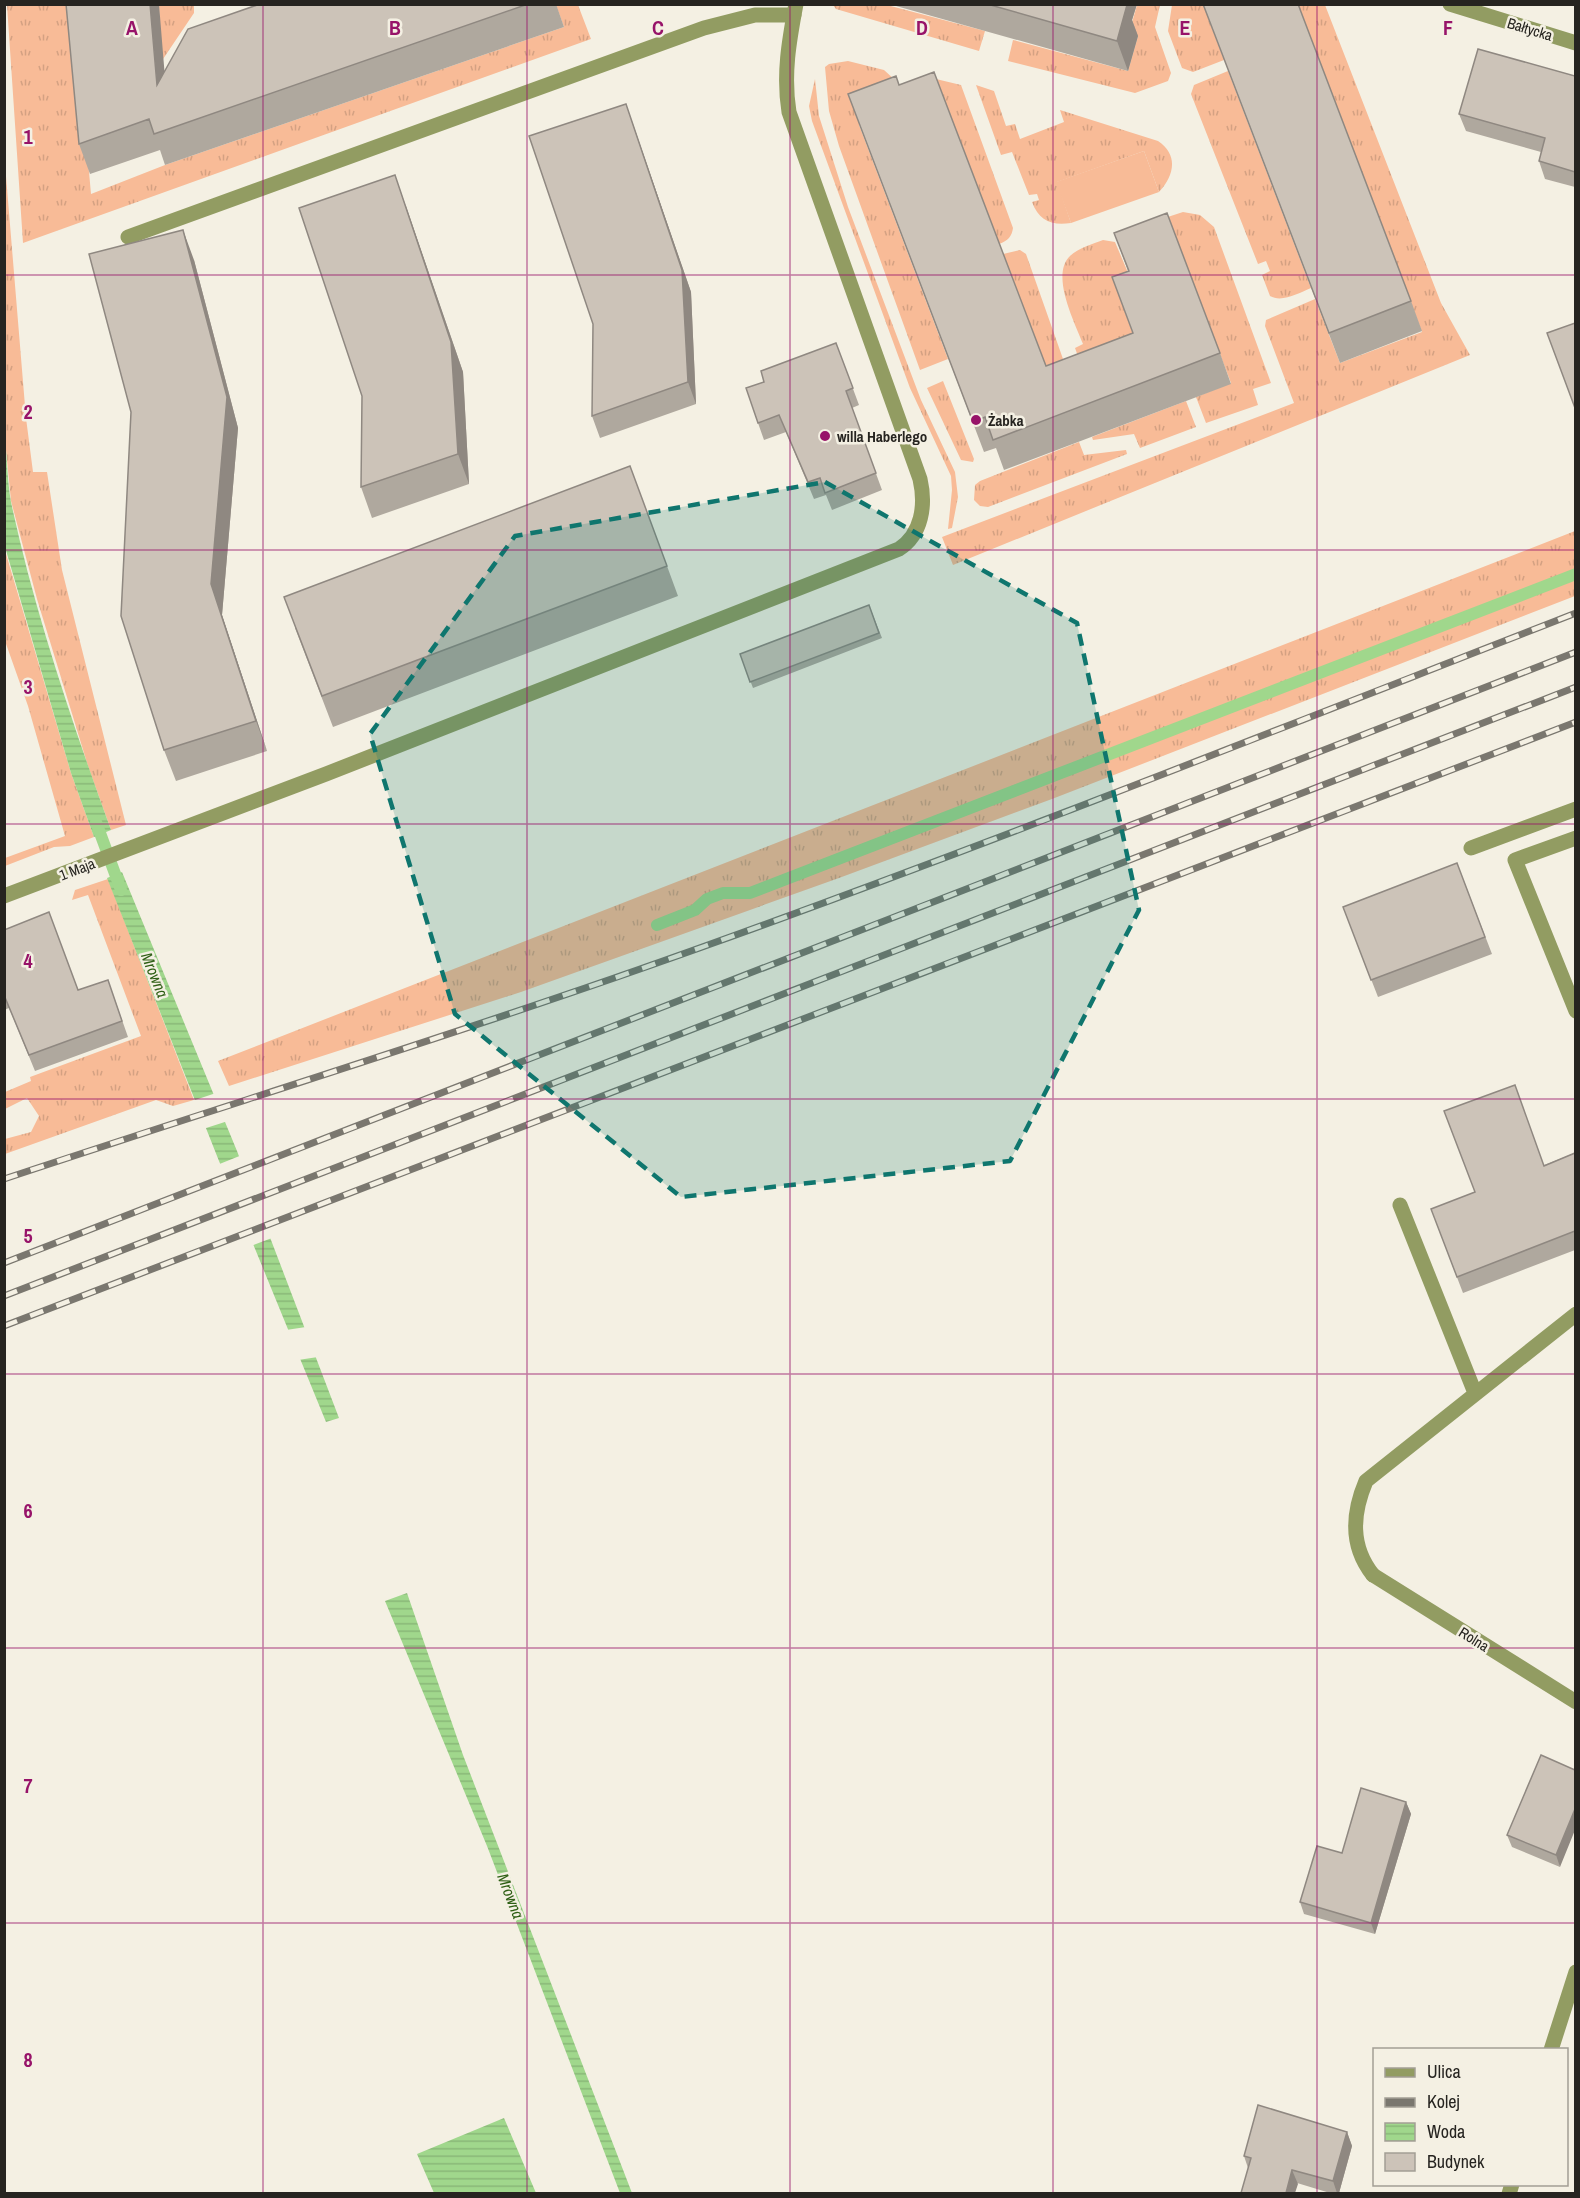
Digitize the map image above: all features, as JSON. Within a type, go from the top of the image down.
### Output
[{"type":"street","name":"Bałtycka","points":[[1450,4],[1575,43]]},
{"type":"street","points":[[128,237],[704,28],[755,15],[795,10]]},
{"type":"street","name":"1 Maja","points":[[4,896],[132,849],[899,549],[915,535],[922,502],[920,479],[789,112],[785,88],[786,64],[795,10]]},
{"type":"street","points":[[1471,848],[1575,809]]},
{"type":"street","points":[[1575,838],[1515,860],[1575,1011]]},
{"type":"street","points":[[1400,1205],[1475,1393],[1575,1314]]},
{"type":"street","name":"Rolna","points":[[1475,1393],[1366,1481],[1358,1500],[1356,1542],[1361,1560],[1373,1575],[1575,1702]]},
{"type":"street","points":[[1551,2048],[1575,1971]]},
{"type":"highlighted area","points":[[825,482],[1077,623],[1139,910],[1010,1161],[681,1197],[455,1014],[370,734],[515,536]]},
{"type":"green space","points":[[7,5],[74,5],[91,194],[165,165],[564,27],[556,5],[578,5],[591,39],[23,243]]},
{"type":"green space","points":[[159,5],[194,6],[194,13],[157,68],[160,25]]},
{"type":"green space","points":[[833,5],[887,5],[985,31],[979,51],[836,9]]},
{"type":"green space","points":[[1137,5],[1160,5],[1155,27],[1171,73],[1168,81],[1135,93],[1008,61],[1013,40],[1128,71],[1138,36],[1129,33]]},
{"type":"green space","points":[[1172,5],[1212,5],[1208,18],[1224,60],[1193,72],[1182,68],[1168,31]]},
{"type":"green space","points":[[1243,5],[1325,5],[1441,303],[1470,355],[953,565],[942,537],[1294,403],[1265,326],[1266,320],[1315,299],[1340,363],[1422,332],[1304,21]]},
{"type":"green space","points":[[848,61],[884,70],[895,80],[859,125],[948,359],[920,370],[839,146],[829,111],[825,67],[829,64]]},
{"type":"green space","points":[[1228,71],[1311,288],[1290,296],[1275,298],[1270,296],[1262,275],[1270,271],[1266,261],[1258,264],[1191,94],[1194,85]]},
{"type":"green space","points":[[815,79],[819,116],[848,207],[921,400],[955,472],[958,497],[952,528],[948,529],[951,476],[910,388],[812,121],[809,106]]},
{"type":"green space","points":[[936,79],[961,85],[1013,228],[1009,238],[1002,243],[999,244]]},
{"type":"green space","points":[[976,85],[994,91],[1006,126],[1015,124],[1020,139],[1064,122],[1060,110],[1158,141],[1165,147],[1172,159],[1171,173],[1159,192],[1144,151],[1057,182],[1071,223],[1058,224],[1047,221],[1038,214],[1032,202],[1039,200],[1037,194],[1029,195],[1012,152],[1001,155]]},
{"type":"green space","points":[[1144,151],[1159,192],[1071,223],[1056,182]]},
{"type":"green space","points":[[4,152],[26,418],[33,472],[47,472],[62,570],[126,825],[111,830],[88,766],[37,599],[11,501],[4,430]]},
{"type":"green space","points":[[1183,212],[1200,215],[1214,227],[1271,383],[1253,389],[1258,405],[1206,423],[1196,397],[1231,383],[1178,244],[1134,228]]},
{"type":"green space","points":[[1103,240],[1115,242],[1140,301],[1123,307],[1144,363],[1079,359],[1075,348],[1083,344],[1063,287],[1064,264],[1077,251]]},
{"type":"green space","points":[[1020,250],[1026,254],[1069,376],[1052,383],[1003,254]]},
{"type":"green space","points":[[943,381],[974,459],[973,462],[961,460],[927,388]]},
{"type":"green space","points":[[1186,401],[1196,427],[1140,448],[1134,434],[1093,440],[1092,437]]},
{"type":"green space","points":[[1079,442],[1084,455],[1126,450],[1127,454],[988,507],[980,506],[974,500],[975,485],[980,481]]},
{"type":"green space","points":[[1575,531],[1575,596],[1052,799],[521,992],[229,1086],[218,1061]]},
{"type":"green space","points":[[4,547],[71,773],[94,837],[70,846],[54,847],[5,866],[5,858],[65,836],[28,706],[5,641]]},
{"type":"green space","points":[[108,879],[194,1100],[173,1106],[156,1100],[5,1154],[5,1139],[31,1132],[39,1116],[27,1098],[5,1109],[5,1092],[31,1081],[30,1077],[141,1036],[88,895],[72,900],[75,890]]},
{"type":"water","points":[[4,430],[11,502],[20,543],[69,709],[111,830],[94,837],[71,773],[5,547]]},
{"type":"water","points":[[122,872],[237,1151],[339,1418],[326,1422],[219,1161],[107,878]]},
{"type":"water","points":[[407,1593],[463,1755],[632,2193],[620,2193],[487,1846],[385,1601]]},
{"type":"water","points":[[504,2118],[536,2193],[434,2193],[417,2154]]},
{"type":"pier","points":[[216,1093],[228,1121],[203,1129],[192,1101]]},
{"type":"pier","points":[[242,1155],[272,1238],[251,1246],[217,1165]]},
{"type":"pier","points":[[306,1327],[318,1357],[298,1360],[286,1330]]},
{"type":"building","points":[[66,4],[150,4],[157,85],[188,29],[260,4],[528,4],[154,134],[149,119],[79,144]]},
{"type":"building","points":[[987,4],[1124,4],[1127,5],[1117,41]]},
{"type":"building","points":[[1203,4],[1298,4],[1411,301],[1329,333]]},
{"type":"building","points":[[1478,49],[1575,76],[1575,172],[1539,161],[1545,138],[1459,114]]},
{"type":"building","points":[[934,72],[1046,366],[1133,333],[1112,277],[1129,271],[1114,233],[1167,213],[1220,353],[993,440],[985,417],[973,422],[848,94],[896,76],[899,85]]},
{"type":"building","points":[[626,104],[682,270],[688,382],[592,416],[593,324],[529,136]]},
{"type":"building","points":[[395,175],[451,342],[458,454],[361,487],[362,396],[299,208]]},
{"type":"building","points":[[183,230],[227,397],[211,584],[256,721],[164,750],[121,616],[131,412],[89,254]]},
{"type":"building","points":[[1575,323],[1575,408],[1547,333]]},
{"type":"building","name":"willa Haberlego","points":[[836,343],[853,388],[846,391],[876,473],[825,493],[820,478],[808,482],[779,415],[758,423],[746,388],[764,382],[761,371]]},
{"type":"building","points":[[630,466],[667,566],[322,696],[284,597]]},
{"type":"building","points":[[869,605],[879,633],[750,682],[740,654]]},
{"type":"building","points":[[1457,863],[1485,937],[1371,980],[1343,907]]},
{"type":"building","points":[[49,912],[78,990],[108,980],[122,1021],[29,1055],[4,995],[4,930]]},
{"type":"building","points":[[1515,1085],[1544,1166],[1575,1153],[1575,1231],[1457,1277],[1431,1209],[1475,1192],[1444,1111]]},
{"type":"building","points":[[1541,1755],[1575,1770],[1575,1809],[1556,1855],[1507,1835]]},
{"type":"building","points":[[1361,1788],[1406,1802],[1371,1923],[1300,1902],[1317,1846],[1342,1853]]},
{"type":"building","points":[[1258,2105],[1347,2132],[1333,2181],[1292,2170],[1286,2193],[1241,2193],[1251,2158],[1244,2156]]},
{"type":"waterway","points":[[657,925],[695,910],[707,899],[723,893],[750,893],[1576,574]]},
{"type":"waterway","name":"Mrowna","points":[[96,822],[121,890]]},
{"type":"railway","points":[[4,1179],[443,1036],[705,946],[1033,824],[1576,613]]},
{"type":"railway","points":[[4,1263],[1576,652]]},
{"type":"railway","points":[[4,1296],[1576,687]]},
{"type":"railway","points":[[4,1326],[1576,722]]},
{"type":"place","name":"Żabka","points":[[976,420]]},
{"type":"place","name":"willa Haberlego","points":[[825,436]]}]
